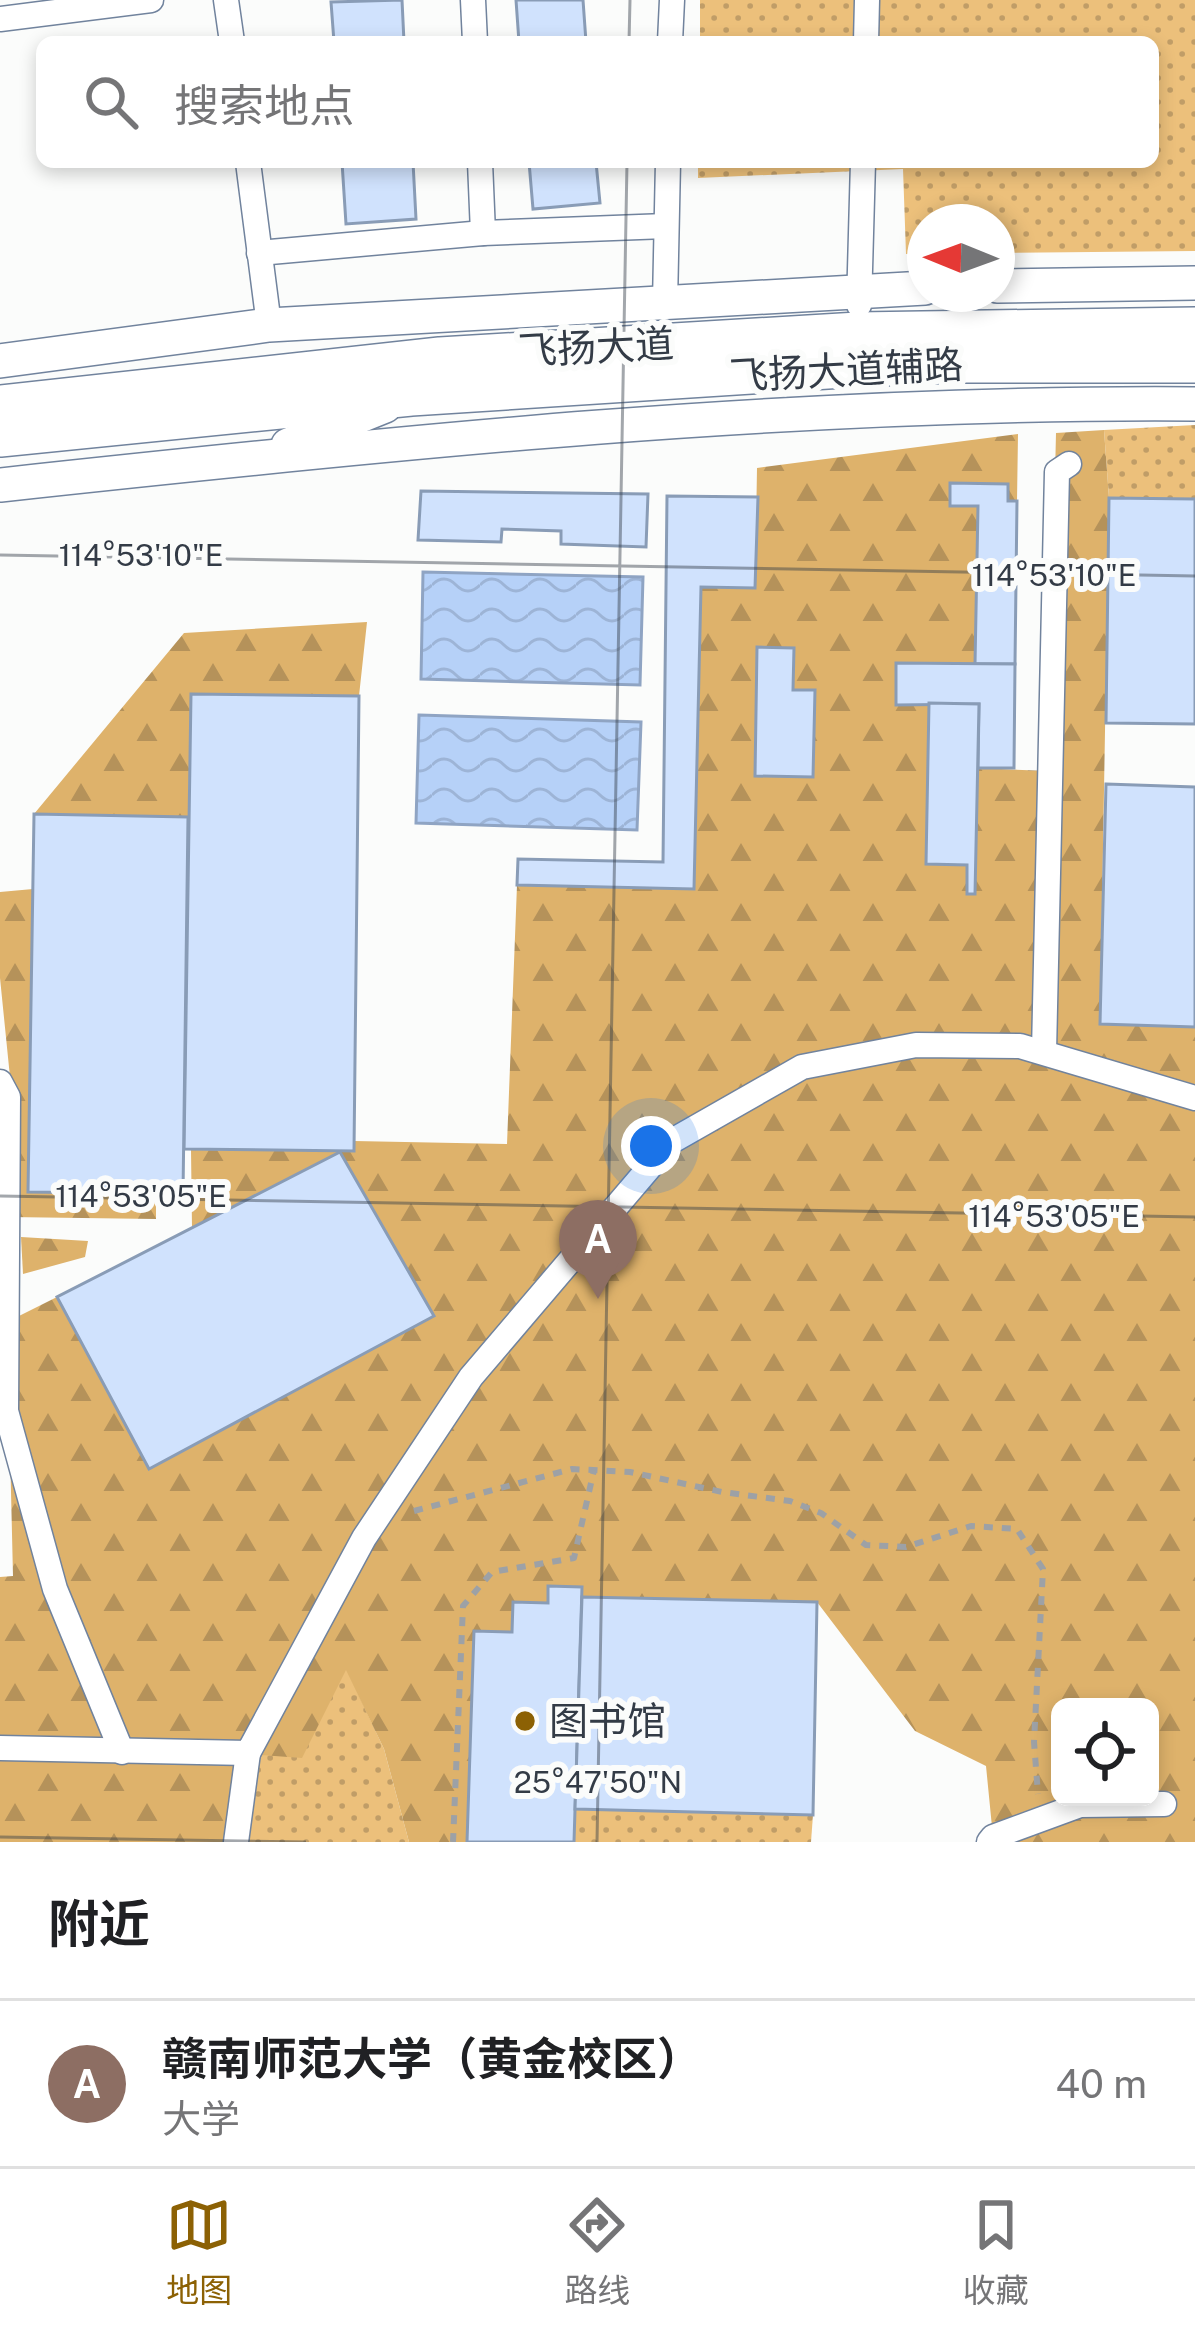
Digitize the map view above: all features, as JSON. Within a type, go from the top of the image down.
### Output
[{"type":"main road","name":"飞扬大道","points":[[0,436],[858,350],[1025,327],[1195,327]]},
{"type":"main road","name":"飞扬大道","points":[[0,405],[520,352],[858,350],[950,363],[1195,362]]},
{"type":"street","points":[[0,0],[0,20],[152,0]]},
{"type":"street","points":[[226,0],[231,36]]},
{"type":"street","points":[[473,0],[475,36]]},
{"type":"street","points":[[670,36],[672,0]]},
{"type":"street","points":[[866,36],[867,0]]},
{"type":"street","points":[[249,168],[269,325]]},
{"type":"street","points":[[480,168],[483,233]]},
{"type":"street","points":[[664,303],[668,168]]},
{"type":"street","points":[[858,350],[862,168]]},
{"type":"street","points":[[260,253],[483,233],[667,226]]},
{"type":"street","points":[[1025,327],[1144,283]]},
{"type":"street","points":[[1015,286],[1195,283]]},
{"type":"street","name":"飞扬大道辅路","points":[[0,361],[269,325],[907,288]]},
{"type":"street","points":[[520,352],[627,305]]},
{"type":"street","points":[[320,322],[440,357]]},
{"type":"street","points":[[950,363],[1070,403]]},
{"type":"street","points":[[258,457],[411,396]]},
{"type":"street","name":"飞扬大道辅路","points":[[0,485],[258,457],[768,416],[1070,403],[1195,404]]},
{"type":"street","points":[[1044,1052],[1057,472],[1070,464]]},
{"type":"street","points":[[236,1842],[248,1754],[376,1520],[471,1377],[672,1141],[802,1067],[916,1045],[1020,1046],[1195,1098]]},
{"type":"street","points":[[0,1082],[8,1096],[6,1411],[55,1589],[122,1752]]},
{"type":"street","points":[[0,1748],[248,1754]]},
{"type":"street","points":[[989,1842],[1080,1805],[1164,1804]]},
{"type":"path","points":[[376,1520],[572,1469],[631,1472],[790,1502],[821,1514],[866,1545],[906,1547],[971,1526],[1017,1529],[1042,1570],[1034,1742],[1039,1820]]},
{"type":"path","points":[[453,1842],[463,1606],[492,1572],[574,1558],[594,1470]]},
{"type":"shaded area","points":[[700,0],[1195,0],[1195,251],[1015,253],[1015,204],[907,204],[906,254],[903,169],[698,178],[698,168],[1159,168],[1159,36],[700,36]]},
{"type":"shaded area","points":[[1195,425],[1195,499],[1109,498],[1104,430]]},
{"type":"shaded area","points":[[346,1668],[384,1749],[409,1842],[236,1842],[248,1753]]},
{"type":"shaded area","points":[[575,1809],[813,1815],[811,1842],[574,1842]]},
{"type":"green space","points":[[1104,430],[1109,498],[1100,1024],[1195,1027],[1195,1842],[989,1842],[993,1837],[986,1766],[915,1731],[817,1602],[582,1597],[581,1587],[548,1603],[513,1603],[512,1632],[474,1632],[467,1842],[409,1842],[384,1749],[346,1670],[302,1758],[248,1754],[236,1842],[0,1842],[0,1577],[13,1576],[7,1322],[57,1297],[149,1469],[433,1316],[340,1152],[192,1228],[191,1150],[353,1151],[354,1141],[507,1144],[517,885],[694,889],[701,587],[755,588],[757,468],[1018,434],[1017,501],[1008,501],[1008,484],[950,505],[978,506],[975,664],[929,703],[967,865],[967,894],[975,894],[978,768],[1048,771],[1056,433]]},
{"type":"green space","points":[[367,622],[359,696],[191,695],[188,817],[34,814],[184,633]]},
{"type":"green space","points":[[33,889],[29,1191],[156,1194],[156,1219],[8,1217],[10,1077],[0,978],[0,892]]},
{"type":"green space","points":[[21,1237],[88,1241],[85,1257],[23,1274]]},
{"type":"water","points":[[423,572],[643,577],[640,685],[421,679]]},
{"type":"water","points":[[419,715],[641,722],[637,830],[416,823]]},
{"type":"building","points":[[402,0],[404,36],[334,36],[331,2]]},
{"type":"building","points":[[516,0],[583,0],[586,36],[519,36]]},
{"type":"building","points":[[342,168],[413,168],[416,219],[346,224]]},
{"type":"building","points":[[530,168],[597,168],[600,203],[533,209]]},
{"type":"building","points":[[950,483],[1008,484],[1008,501],[1017,501],[1015,664],[975,664],[978,506],[950,506]]},
{"type":"building","points":[[421,491],[648,494],[646,547],[561,544],[561,531],[502,529],[501,542],[418,540]]},
{"type":"building","points":[[667,496],[758,497],[755,588],[701,587],[694,889],[517,885],[518,859],[663,862]]},
{"type":"building","points":[[1109,498],[1195,499],[1195,724],[1106,723]]},
{"type":"building","points":[[757,647],[794,648],[793,690],[815,690],[813,777],[755,776]]},
{"type":"building","points":[[896,663],[1015,664],[1014,768],[978,768],[979,704],[896,705]]},
{"type":"building","points":[[191,694],[359,696],[354,1151],[184,1149]]},
{"type":"building","points":[[929,703],[979,704],[975,894],[967,894],[967,865],[926,864]]},
{"type":"building","points":[[1106,784],[1195,787],[1195,1027],[1100,1024]]},
{"type":"building","points":[[34,814],[188,817],[183,1194],[28,1192]]},
{"type":"building","points":[[340,1152],[434,1316],[149,1469],[57,1297]]},
{"type":"building","name":"图书馆","points":[[548,1586],[582,1587],[574,1842],[467,1842],[474,1631],[512,1632],[513,1602],[548,1603]]},
{"type":"building","points":[[582,1597],[817,1602],[813,1815],[575,1809]]},
{"type":"place","name":"赣南师范大学（黄金校区）","points":[[598,1299]]},
{"type":"place","name":"图书馆","points":[[525,1721]]}]
